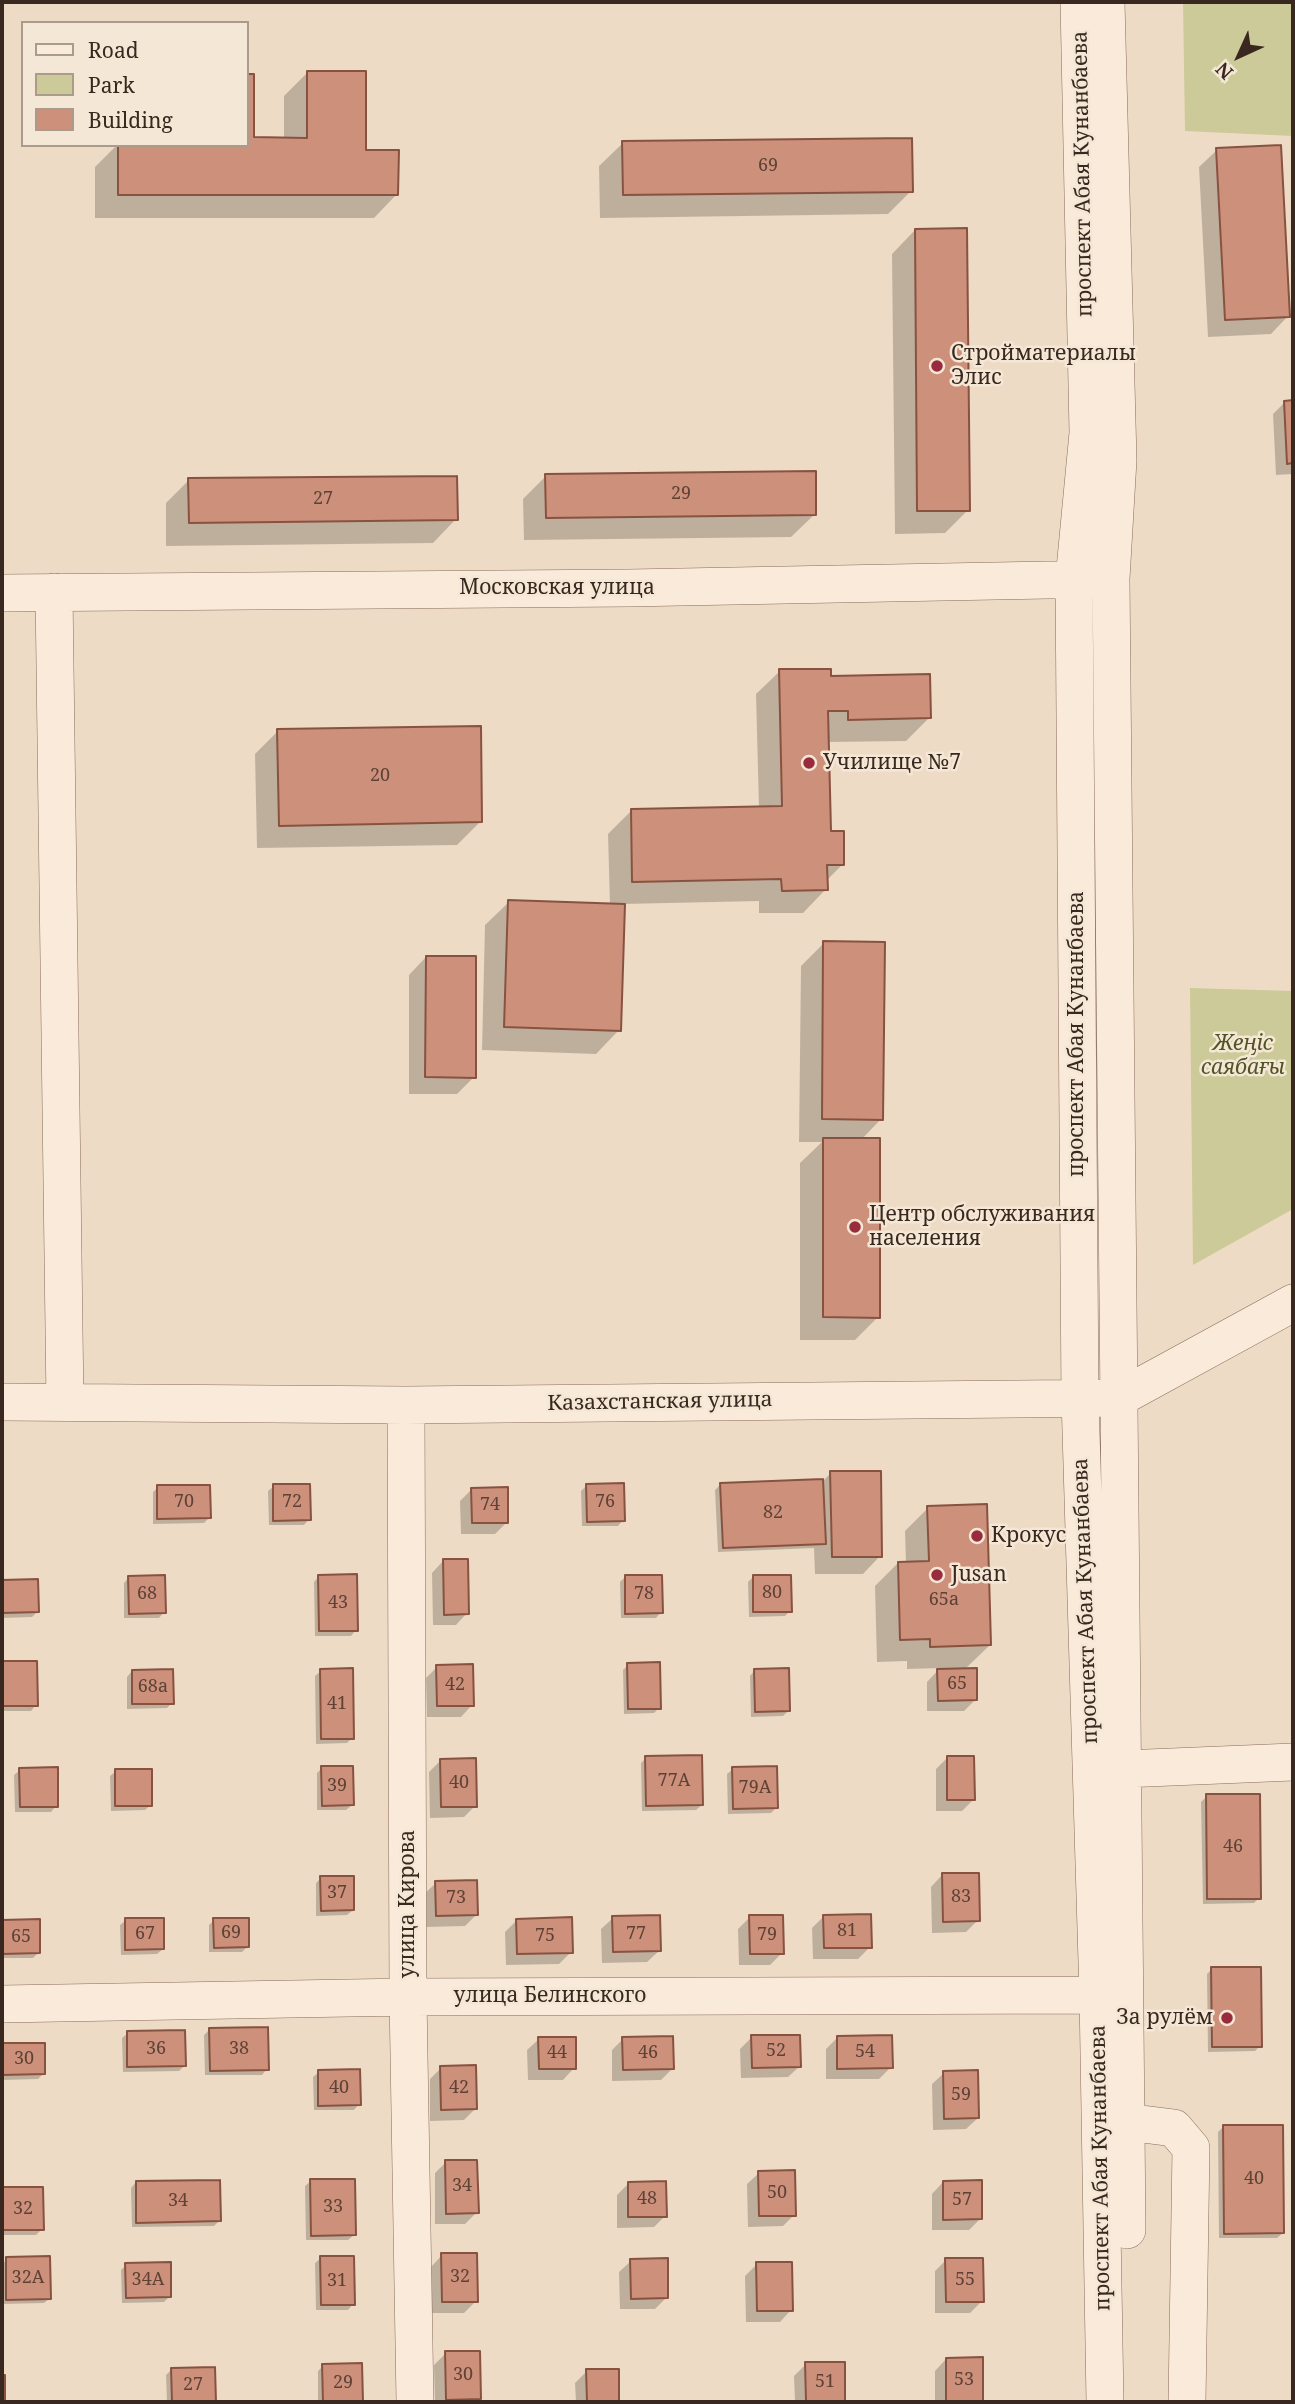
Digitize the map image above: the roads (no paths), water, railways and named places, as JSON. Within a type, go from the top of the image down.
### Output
[{"type":"street","name":"проспект Абая Кунанбаева","points":[[1079,2],[1088,433],[1074,580],[1080,1398],[1098,1995],[1105,2402]]},
{"type":"street","name":"проспект Абая Кунанбаева","points":[[1106,2],[1118,460],[1111,579],[1129,2402]]},
{"type":"street","name":"Московская улица","points":[[2,593],[629,588],[1111,579]]},
{"type":"street","points":[[54,592],[65,1402]]},
{"type":"street","name":"Казахстанская улица","points":[[2,1402],[407,1405],[1119,1398],[1293,1303]]},
{"type":"street","name":"улица Кирова","points":[[407,1405],[408,1997],[415,2402]]},
{"type":"street","points":[[1123,1769],[1293,1762]]},
{"type":"street","name":"улица Белинского","points":[[2,2004],[408,1997],[1098,1995]]},
{"type":"street","points":[[1126,2122],[1174,2128],[1191,2148],[1186,2402]]},
{"type":"place","name":"Стройматериалы Элис","points":[[937,366]]},
{"type":"place","name":"Училище №7","points":[[809,763]]},
{"type":"place","name":"Центр обслуживания населения","points":[[855,1227]]},
{"type":"place","name":"Крокус","points":[[977,1536]]},
{"type":"place","name":"Jusan","points":[[937,1575]]},
{"type":"place","name":"За рулём","points":[[1227,2018]]},
{"type":"park label","name":"Жеңіс саябағы","points":[[1243,1056]]}]
